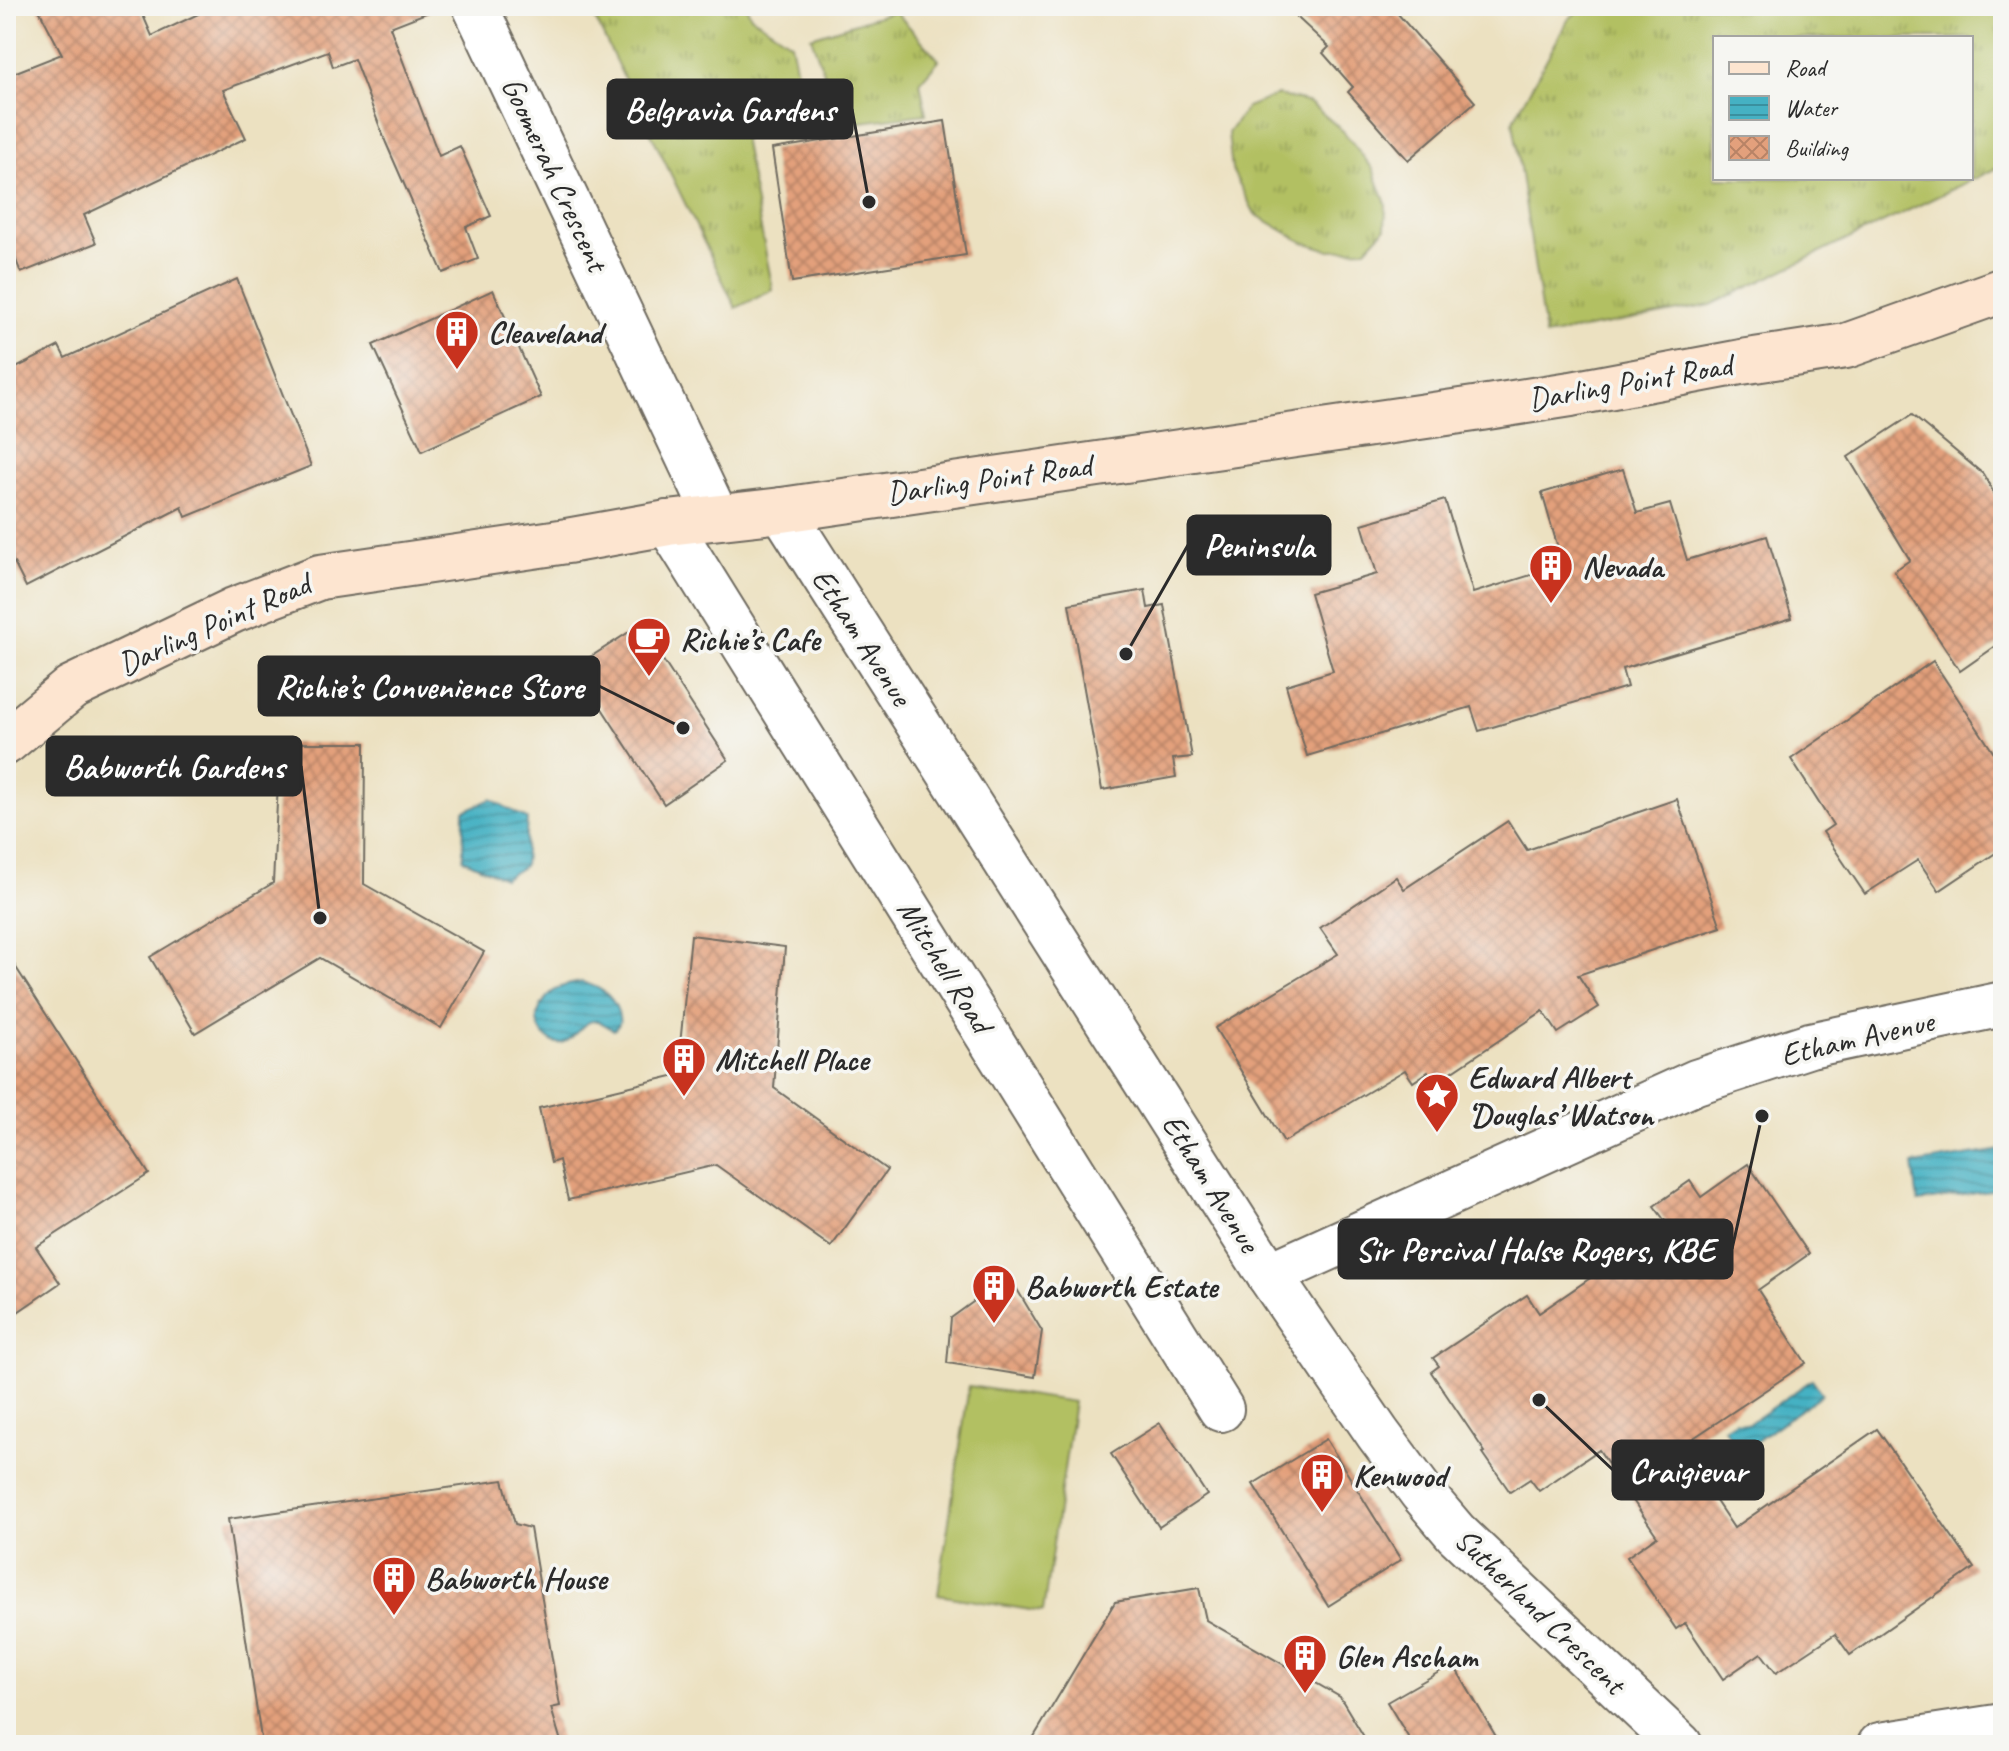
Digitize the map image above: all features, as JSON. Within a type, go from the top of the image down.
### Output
[{"type":"street","name":"Goomerah Crescent","points":[[475,6],[716,516]]},
{"type":"street","name":"Darling Point Road","points":[[6,742],[71,688],[234,610],[320,577],[716,516],[782,510],[1481,408],[1846,346],[2003,290]]},
{"type":"street","name":"Etham Avenue","points":[[782,510],[1269,1275],[1696,1082],[1810,1045],[2003,1004]]},
{"type":"street","name":"Mitchell Road","points":[[668,523],[1221,1409]]},
{"type":"street","name":"Sutherland Crescent","points":[[1269,1275],[1378,1434],[1448,1523],[1680,1745]]},
{"type":"street","points":[[1880,1745],[2003,1726]]},
{"type":"green space","points":[[589,6],[746,6],[751,16],[791,43],[807,120],[742,133],[773,290],[736,308]]},
{"type":"green space","points":[[1583,6],[2003,6],[2003,165],[1973,179],[1973,36],[1713,36],[1713,180],[1972,180],[1711,305],[1545,336],[1513,121],[1568,20]]},
{"type":"green space","points":[[895,11],[939,60],[920,82],[926,114],[853,123],[828,84],[811,37]]},
{"type":"green space","points":[[1277,95],[1310,103],[1343,131],[1373,169],[1386,204],[1385,228],[1366,249],[1329,250],[1303,242],[1255,214],[1232,170],[1228,133],[1247,107]]},
{"type":"green space","points":[[969,1386],[1074,1402],[1043,1612],[938,1595]]},
{"type":"water","points":[[491,799],[527,819],[524,866],[504,878],[463,859],[464,811]]},
{"type":"water","points":[[582,982],[608,996],[618,1012],[619,1024],[614,1030],[599,1022],[590,1022],[567,1041],[553,1042],[539,1027],[537,1018],[540,1009],[556,990]]},
{"type":"water","points":[[2003,1150],[2003,1189],[1918,1202],[1913,1164]]},
{"type":"water","points":[[1812,1380],[1822,1394],[1741,1452],[1724,1428],[1735,1421],[1748,1424]]},
{"type":"building","points":[[37,6],[139,6],[152,36],[215,6],[433,6],[434,10],[390,27],[439,156],[460,146],[491,216],[466,227],[478,259],[443,273],[386,143],[354,59],[333,67],[328,51],[223,90],[246,138],[84,215],[96,243],[21,273],[6,234],[6,76],[62,54]]},
{"type":"building","points":[[1285,6],[1391,6],[1475,102],[1408,160],[1348,92],[1353,87],[1323,53],[1329,47]]},
{"type":"building","points":[[945,121],[966,255],[792,282],[772,149]]},
{"type":"building","points":[[237,279],[311,466],[186,517],[182,507],[26,587],[6,547],[6,373],[59,346],[65,358]]},
{"type":"building","name":"Cleaveland","points":[[493,290],[541,397],[422,451],[373,345]]},
{"type":"building","points":[[1912,415],[1983,474],[2003,509],[2003,641],[1960,671],[1894,571],[1910,560],[1848,457]]},
{"type":"building","name":"Nevada","points":[[1623,469],[1637,513],[1670,504],[1687,560],[1767,536],[1792,618],[1622,669],[1627,687],[1479,731],[1471,707],[1307,756],[1286,685],[1333,671],[1310,593],[1377,574],[1362,524],[1445,500],[1473,593],[1563,565],[1542,493]]},
{"type":"building","points":[[1145,590],[1148,608],[1164,605],[1192,757],[1173,759],[1176,777],[1102,790],[1069,604]]},
{"type":"building","points":[[640,625],[728,760],[664,804],[575,667]]},
{"type":"building","points":[[1933,661],[2003,767],[2003,848],[1939,891],[1918,860],[1865,894],[1823,832],[1833,825],[1791,759]]},
{"type":"building","points":[[280,743],[365,743],[364,884],[484,952],[441,1028],[320,958],[195,1033],[150,957],[273,883]]},
{"type":"building","points":[[1677,799],[1721,927],[1578,975],[1599,1007],[1558,1033],[1543,1011],[1435,1083],[1428,1072],[1413,1082],[1405,1070],[1284,1142],[1215,1028],[1338,954],[1320,928],[1396,877],[1404,889],[1508,821],[1527,850]]},
{"type":"building","name":"Mitchell Place","points":[[691,935],[785,947],[774,1088],[887,1170],[831,1247],[716,1165],[568,1200],[559,1160],[551,1163],[539,1108],[677,1075]]},
{"type":"building","points":[[6,952],[149,1174],[36,1247],[60,1283],[6,1320]]},
{"type":"building","points":[[1748,1164],[1809,1254],[1758,1290],[1806,1363],[1680,1447],[1734,1528],[1877,1429],[1974,1568],[1850,1655],[1835,1634],[1776,1673],[1761,1653],[1723,1679],[1685,1623],[1676,1629],[1627,1557],[1657,1536],[1599,1450],[1539,1491],[1530,1479],[1510,1492],[1431,1372],[1439,1366],[1433,1358],[1527,1295],[1539,1313],[1668,1225],[1654,1206],[1690,1181],[1701,1197]]},
{"type":"building","name":"Babworth Estate","points":[[1009,1276],[1042,1331],[1035,1377],[947,1363],[951,1318]]},
{"type":"building","points":[[1160,1423],[1207,1495],[1159,1527],[1111,1454]]},
{"type":"building","name":"Kenwood","points":[[1326,1439],[1401,1560],[1328,1606],[1253,1484]]},
{"type":"building","name":"Babworth House","points":[[503,1480],[515,1524],[530,1528],[560,1706],[551,1708],[562,1745],[262,1745],[228,1519]]},
{"type":"building","points":[[1199,1588],[1206,1620],[1340,1697],[1369,1745],[1029,1745],[1115,1602]]},
{"type":"building","points":[[1453,1664],[1501,1745],[1413,1745],[1387,1702]]},
{"type":"place","name":"Belgravia Gardens","points":[[869,202]]},
{"type":"place","name":"Cleaveland","points":[[457,371]]},
{"type":"place","name":"Nevada","points":[[1551,605]]},
{"type":"place","name":"Peninsula","points":[[1126,654]]},
{"type":"place","name":"Richie’s Cafe","points":[[649,678]]},
{"type":"place","name":"Richie’s Convenience Store","points":[[683,728]]},
{"type":"place","name":"Babworth Gardens","points":[[320,918]]},
{"type":"place","name":"Mitchell Place","points":[[684,1098]]},
{"type":"place","name":"Sir Percival Halse Rogers, KBE","points":[[1762,1116]]},
{"type":"place","name":"Edward Albert ‘Douglas’ Watson","points":[[1437,1134]]},
{"type":"place","name":"Babworth Estate","points":[[994,1325]]},
{"type":"place","name":"Craigievar","points":[[1539,1400]]},
{"type":"place","name":"Kenwood","points":[[1322,1514]]},
{"type":"place","name":"Babworth House","points":[[394,1617]]},
{"type":"place","name":"Glen Ascham","points":[[1305,1695]]}]
